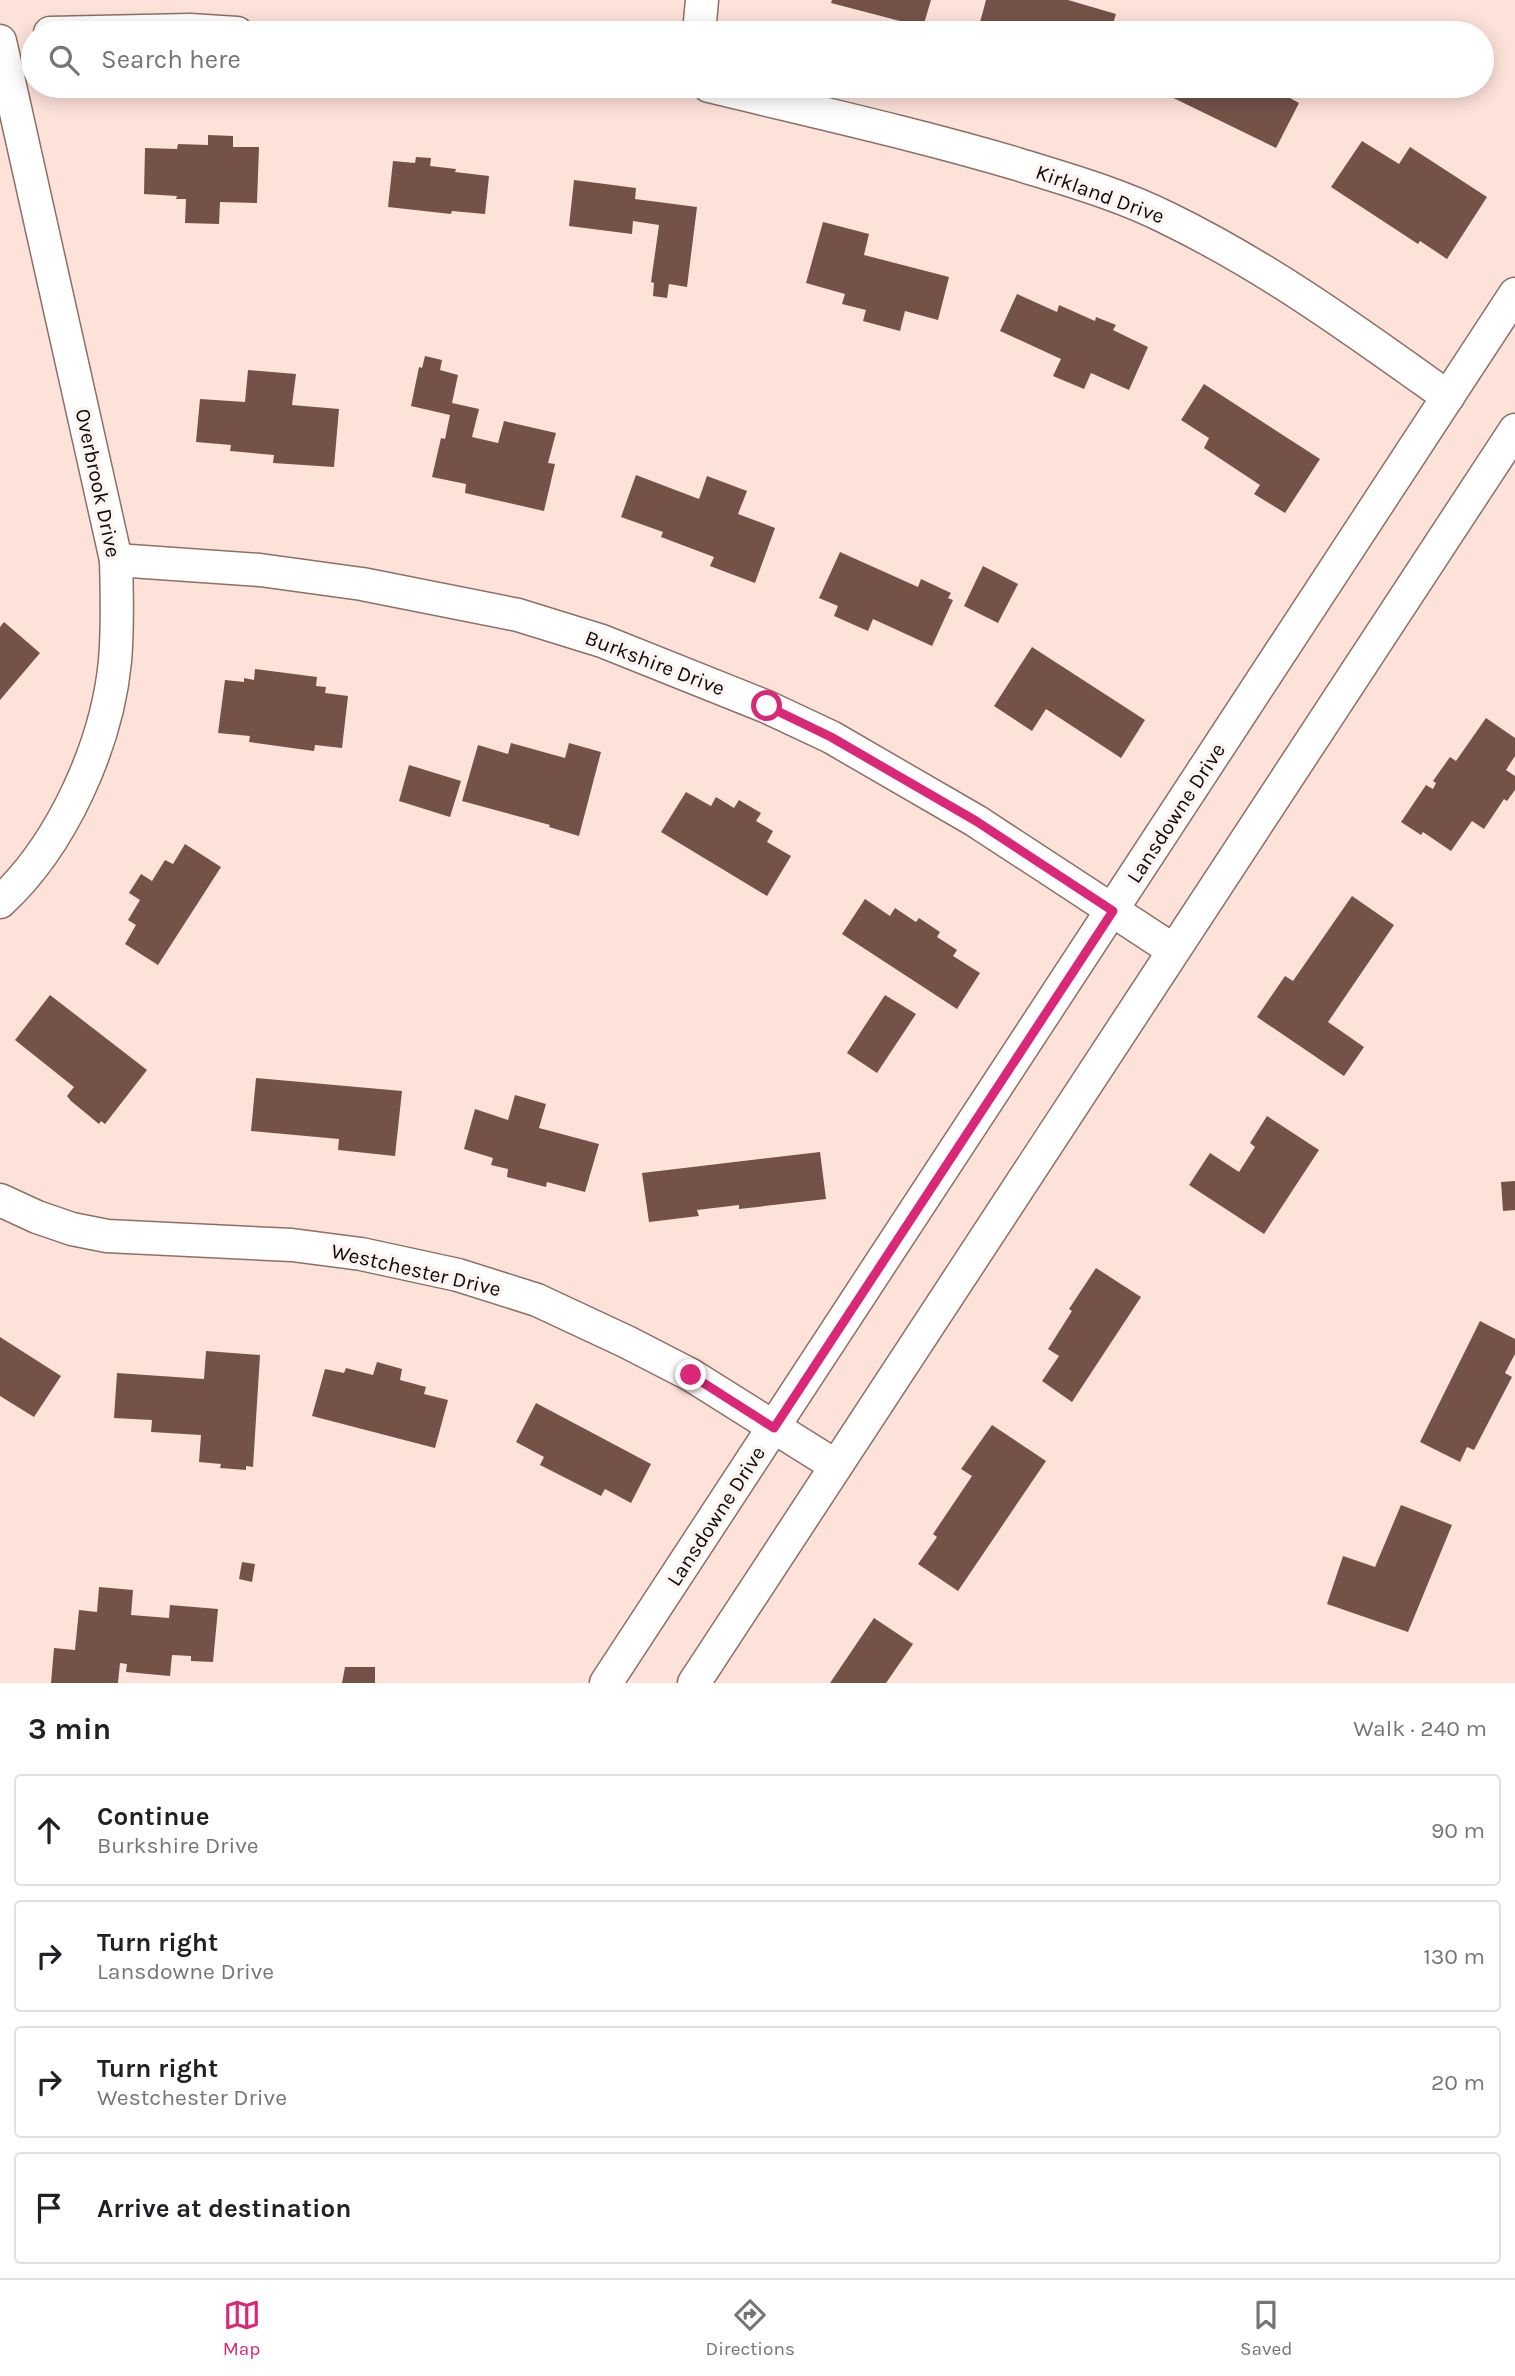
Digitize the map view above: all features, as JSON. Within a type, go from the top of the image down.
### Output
[{"type":"street","points":[[700,21],[702,0]]},
{"type":"street","points":[[0,38],[21,35]]},
{"type":"street","name":"Overbrook Drive","points":[[0,38],[116,560],[118,608],[115,664],[96,747],[61,822],[39,858],[0,902]]},
{"type":"street","name":"Kirkland Drive","points":[[758,98],[964,149],[1098,189],[1166,217],[1258,266],[1327,310],[1448,397]]},
{"type":"street","name":"Lansdowne Drive","points":[[607,1683],[1515,294]]},
{"type":"street","points":[[694,1683],[1515,430]]},
{"type":"street","name":"Burkshire Drive","points":[[116,560],[260,570],[362,584],[518,615],[602,641],[767,706],[831,737],[976,821],[1173,950]]},
{"type":"street","name":"Westchester Drive","points":[[0,1200],[72,1229],[107,1236],[292,1245],[361,1254],[458,1275],[537,1300],[691,1375],[836,1466]]},
{"type":"building","points":[[832,0],[931,0],[925,21],[900,21],[831,3]]},
{"type":"building","points":[[986,0],[1068,0],[1116,14],[1114,21],[980,21]]},
{"type":"building","points":[[1173,98],[1290,98],[1299,103],[1276,148]]},
{"type":"building","points":[[208,135],[233,136],[233,147],[259,147],[257,203],[220,202],[219,224],[185,223],[186,199],[144,194],[145,148],[177,149],[178,144],[208,145]]},
{"type":"building","points":[[1362,141],[1399,164],[1410,147],[1487,197],[1447,259],[1420,241],[1418,244],[1331,187]]},
{"type":"building","points":[[416,157],[431,158],[430,166],[489,176],[485,214],[452,211],[451,214],[388,207],[393,161],[415,163]]},
{"type":"building","points":[[574,180],[636,188],[635,199],[697,207],[687,287],[669,284],[667,298],[653,296],[654,283],[651,282],[659,225],[633,221],[632,234],[569,226]]},
{"type":"building","points":[[823,222],[869,234],[864,255],[949,277],[938,320],[905,311],[900,331],[863,321],[866,310],[842,304],[845,294],[806,283]]},
{"type":"building","points":[[1017,294],[1057,312],[1059,305],[1095,321],[1096,317],[1116,325],[1113,330],[1148,347],[1129,390],[1091,373],[1084,389],[1053,376],[1061,359],[1000,331]]},
{"type":"building","points":[[425,356],[442,360],[440,370],[458,375],[452,403],[479,409],[472,437],[498,443],[504,421],[556,433],[548,463],[555,464],[544,511],[465,493],[466,484],[432,477],[441,438],[445,439],[450,415],[411,406],[419,367],[422,368]]},
{"type":"building","points":[[248,370],[296,374],[292,405],[339,409],[334,467],[273,463],[274,455],[230,451],[231,445],[196,442],[200,399],[245,402]]},
{"type":"building","points":[[1204,384],[1320,459],[1285,513],[1254,494],[1260,485],[1204,448],[1209,438],[1181,420]]},
{"type":"building","points":[[636,475],[699,499],[707,476],[747,491],[738,514],[775,528],[755,583],[710,566],[714,557],[661,537],[663,532],[621,517]]},
{"type":"building","points":[[840,552],[918,587],[921,579],[951,593],[948,598],[953,600],[932,646],[873,619],[868,631],[834,616],[838,606],[819,598]]},
{"type":"building","points":[[983,566],[1018,584],[998,623],[964,606]]},
{"type":"building","points":[[4,622],[40,653],[0,700],[0,627]]},
{"type":"building","points":[[1032,647],[1145,720],[1121,758],[1046,709],[1032,731],[994,706]]},
{"type":"building","points":[[255,669],[317,677],[316,686],[326,687],[325,693],[348,696],[342,748],[315,745],[314,751],[249,742],[250,736],[218,733],[225,680],[254,680]]},
{"type":"building","points":[[1486,718],[1515,738],[1515,756],[1506,770],[1515,776],[1515,790],[1507,801],[1504,799],[1484,829],[1472,821],[1451,851],[1423,832],[1421,835],[1401,822],[1426,785],[1433,789],[1436,783],[1433,781],[1450,757],[1456,761]]},
{"type":"building","points":[[511,743],[565,758],[569,743],[601,752],[579,836],[549,827],[550,825],[462,801],[478,745],[508,754]]},
{"type":"building","points":[[409,765],[461,781],[450,817],[399,801]]},
{"type":"building","points":[[686,792],[711,806],[716,797],[734,808],[739,800],[761,813],[756,821],[773,831],[767,842],[791,856],[767,896],[661,832]]},
{"type":"building","points":[[185,844],[221,867],[158,965],[125,944],[136,925],[128,920],[140,900],[129,893],[141,874],[152,881],[165,860],[173,864]]},
{"type":"building","points":[[1352,896],[1394,925],[1328,1022],[1364,1047],[1344,1076],[1257,1017],[1285,976],[1293,981]]},
{"type":"building","points":[[865,899],[890,916],[895,908],[916,922],[919,918],[940,932],[937,937],[957,950],[953,956],[980,973],[957,1009],[842,934]]},
{"type":"building","points":[[50,995],[147,1070],[105,1124],[101,1121],[99,1124],[71,1101],[67,1096],[74,1087],[15,1040]]},
{"type":"building","points":[[885,995],[916,1014],[877,1073],[847,1053]]},
{"type":"building","points":[[256,1078],[402,1091],[395,1156],[338,1150],[339,1139],[251,1131]]},
{"type":"building","points":[[515,1095],[546,1104],[539,1128],[599,1144],[585,1192],[547,1182],[546,1187],[507,1177],[508,1169],[491,1165],[493,1158],[464,1149],[475,1109],[508,1120]]},
{"type":"building","points":[[1267,1116],[1319,1150],[1264,1234],[1189,1185],[1210,1153],[1239,1172],[1255,1147],[1250,1143]]},
{"type":"building","points":[[820,1152],[826,1199],[739,1209],[739,1205],[697,1210],[699,1216],[649,1222],[642,1173]]},
{"type":"building","points":[[1515,1181],[1515,1210],[1503,1211],[1501,1182]]},
{"type":"building","points":[[1096,1268],[1141,1297],[1072,1402],[1042,1381],[1059,1356],[1048,1349],[1072,1311],[1069,1309]]},
{"type":"building","points":[[1480,1321],[1515,1339],[1515,1354],[1505,1373],[1512,1377],[1474,1450],[1467,1447],[1460,1462],[1420,1442]]},
{"type":"building","points":[[0,1337],[61,1376],[34,1417],[0,1396]]},
{"type":"building","points":[[206,1351],[260,1355],[253,1467],[246,1466],[246,1470],[220,1468],[221,1464],[199,1462],[201,1435],[151,1432],[152,1420],[114,1418],[117,1373],[204,1379]]},
{"type":"building","points":[[377,1362],[402,1369],[400,1380],[426,1387],[424,1394],[448,1400],[435,1448],[312,1416],[325,1369],[344,1373],[346,1368],[373,1375]]},
{"type":"building","points":[[536,1403],[651,1464],[631,1503],[605,1489],[601,1496],[540,1465],[544,1457],[516,1442]]},
{"type":"building","points":[[992,1425],[1046,1461],[958,1591],[918,1564],[937,1537],[933,1534],[972,1476],[961,1469]]},
{"type":"building","points":[[1401,1505],[1452,1525],[1408,1632],[1327,1604],[1343,1556],[1375,1567]]},
{"type":"building","points":[[242,1562],[255,1564],[252,1582],[239,1579]]},
{"type":"building","points":[[99,1587],[133,1590],[131,1615],[169,1618],[170,1605],[218,1609],[213,1662],[191,1661],[191,1656],[172,1655],[170,1676],[126,1672],[127,1664],[120,1663],[118,1683],[51,1683],[54,1648],[75,1650],[79,1610],[97,1612]]},
{"type":"building","points":[[874,1618],[913,1644],[886,1683],[830,1683]]},
{"type":"building","points":[[345,1667],[375,1667],[375,1683],[342,1683]]},
{"type":"route","points":[[691,1375],[774,1428],[1113,911],[976,821],[831,737],[767,706]]}]
